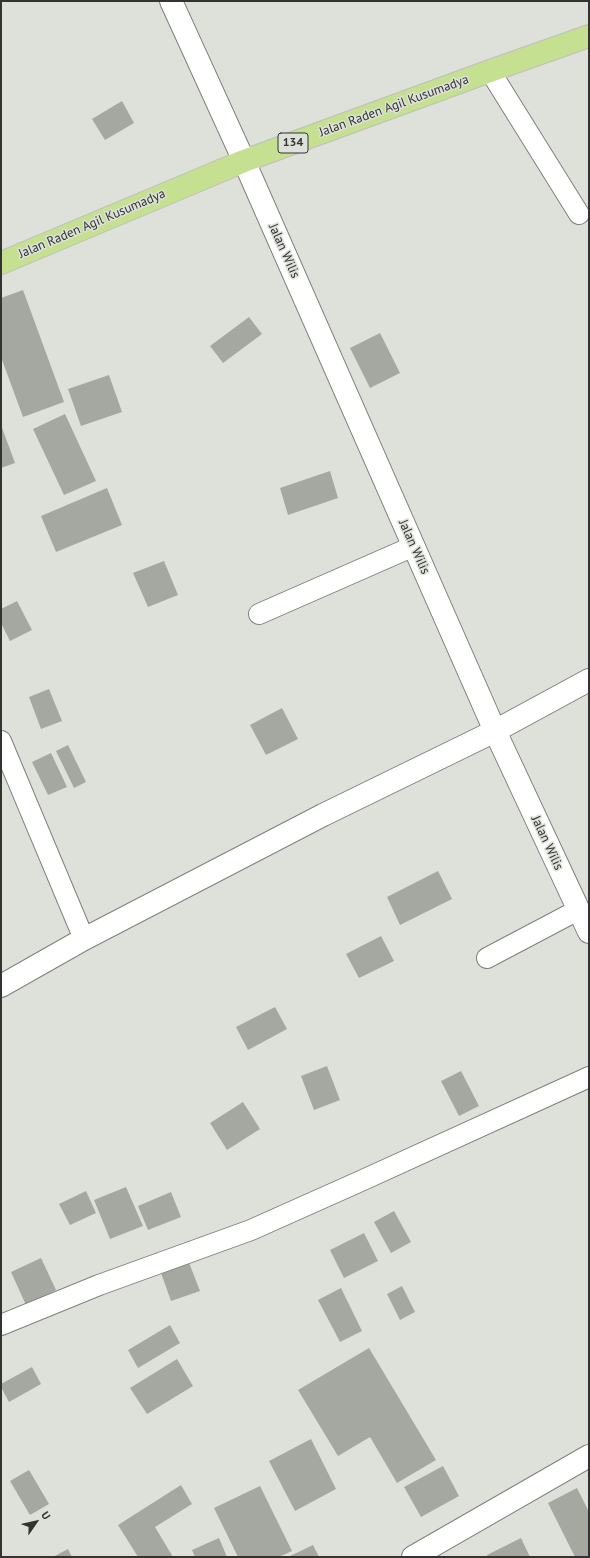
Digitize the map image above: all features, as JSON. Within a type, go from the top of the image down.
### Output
[{"type":"main road","name":"Jalan Wilis","points":[[171,1],[244,161],[495,731],[589,932]]},
{"type":"main road","name":"Jalan Raden Agil Kusumadya","points":[[1,263],[244,161],[589,36]]},
{"type":"main road","points":[[1,986],[84,939],[323,815],[495,731],[589,680]]},
{"type":"main road","points":[[413,1557],[589,1456]]},
{"type":"street","points":[[490,71],[579,214]]},
{"type":"street","points":[[259,614],[414,546]]},
{"type":"street","points":[[1,741],[84,939]]},
{"type":"street","points":[[487,958],[578,910]]},
{"type":"street","points":[[1,1325],[100,1286],[251,1230],[589,1077]]},
{"type":"building","points":[[122,101],[134,123],[105,140],[92,119]]},
{"type":"building","points":[[23,290],[64,402],[23,417],[1,357],[1,298]]},
{"type":"building","points":[[249,317],[262,334],[223,363],[210,346]]},
{"type":"building","points":[[380,333],[400,373],[370,388],[350,348]]},
{"type":"building","points":[[109,375],[122,412],[81,426],[68,389]]},
{"type":"building","points":[[65,414],[96,481],[64,495],[33,429]]},
{"type":"building","points":[[1,425],[15,463],[1,468]]},
{"type":"building","points":[[330,471],[338,498],[288,515],[280,488]]},
{"type":"building","points":[[107,488],[122,525],[56,552],[41,516]]},
{"type":"building","points":[[164,561],[178,595],[148,607],[133,573]]},
{"type":"building","points":[[17,601],[32,630],[10,641],[1,623],[1,609]]},
{"type":"building","points":[[49,689],[62,721],[41,729],[29,697]]},
{"type":"building","points":[[282,708],[298,739],[266,755],[250,725]]},
{"type":"building","points":[[68,745],[86,782],[74,788],[56,751]]},
{"type":"building","points":[[51,753],[67,787],[48,795],[32,762]]},
{"type":"building","points":[[438,871],[452,899],[400,925],[387,897]]},
{"type":"building","points":[[381,936],[394,961],[359,978],[346,954]]},
{"type":"building","points":[[275,1007],[287,1029],[248,1050],[236,1027]]},
{"type":"building","points":[[327,1066],[340,1100],[314,1110],[301,1076]]},
{"type":"building","points":[[461,1071],[479,1106],[459,1116],[441,1081]]},
{"type":"building","points":[[243,1102],[260,1129],[227,1150],[210,1123]]},
{"type":"building","points":[[126,1187],[143,1226],[110,1239],[94,1200]]},
{"type":"building","points":[[86,1191],[96,1213],[70,1225],[59,1204]]},
{"type":"building","points":[[171,1192],[181,1217],[148,1230],[138,1206]]},
{"type":"building","points":[[394,1211],[411,1242],[391,1253],[374,1222]]},
{"type":"building","points":[[364,1233],[378,1261],[344,1278],[330,1250]]},
{"type":"building","points":[[41,1258],[56,1290],[26,1305],[11,1272]]},
{"type":"building","points":[[188,1260],[200,1291],[171,1301],[160,1270]]},
{"type":"building","points":[[402,1286],[415,1312],[400,1320],[387,1294]]},
{"type":"building","points":[[341,1288],[362,1331],[340,1342],[318,1300]]},
{"type":"building","points":[[170,1325],[180,1343],[138,1368],[128,1350]]},
{"type":"building","points":[[369,1348],[436,1460],[397,1483],[370,1437],[338,1456],[298,1390]]},
{"type":"building","points":[[177,1359],[193,1386],[147,1414],[130,1388]]},
{"type":"building","points":[[32,1367],[41,1384],[9,1402],[1,1387],[1,1384]]},
{"type":"building","points":[[311,1439],[336,1489],[295,1511],[269,1461]]},
{"type":"building","points":[[443,1466],[459,1496],[421,1517],[404,1487]]},
{"type":"building","points":[[29,1470],[49,1504],[30,1515],[10,1481]]},
{"type":"building","points":[[181,1485],[192,1504],[155,1527],[173,1557],[138,1557],[118,1525]]},
{"type":"building","points":[[260,1486],[292,1551],[279,1557],[238,1557],[214,1508]]},
{"type":"building","points":[[577,1488],[589,1512],[589,1557],[575,1557],[548,1503]]},
{"type":"building","points":[[219,1538],[227,1557],[195,1557],[192,1550]]},
{"type":"building","points":[[521,1538],[530,1557],[488,1557],[487,1555]]},
{"type":"building","points":[[313,1545],[319,1557],[288,1557]]},
{"type":"building","points":[[68,1549],[72,1557],[53,1557]]}]
